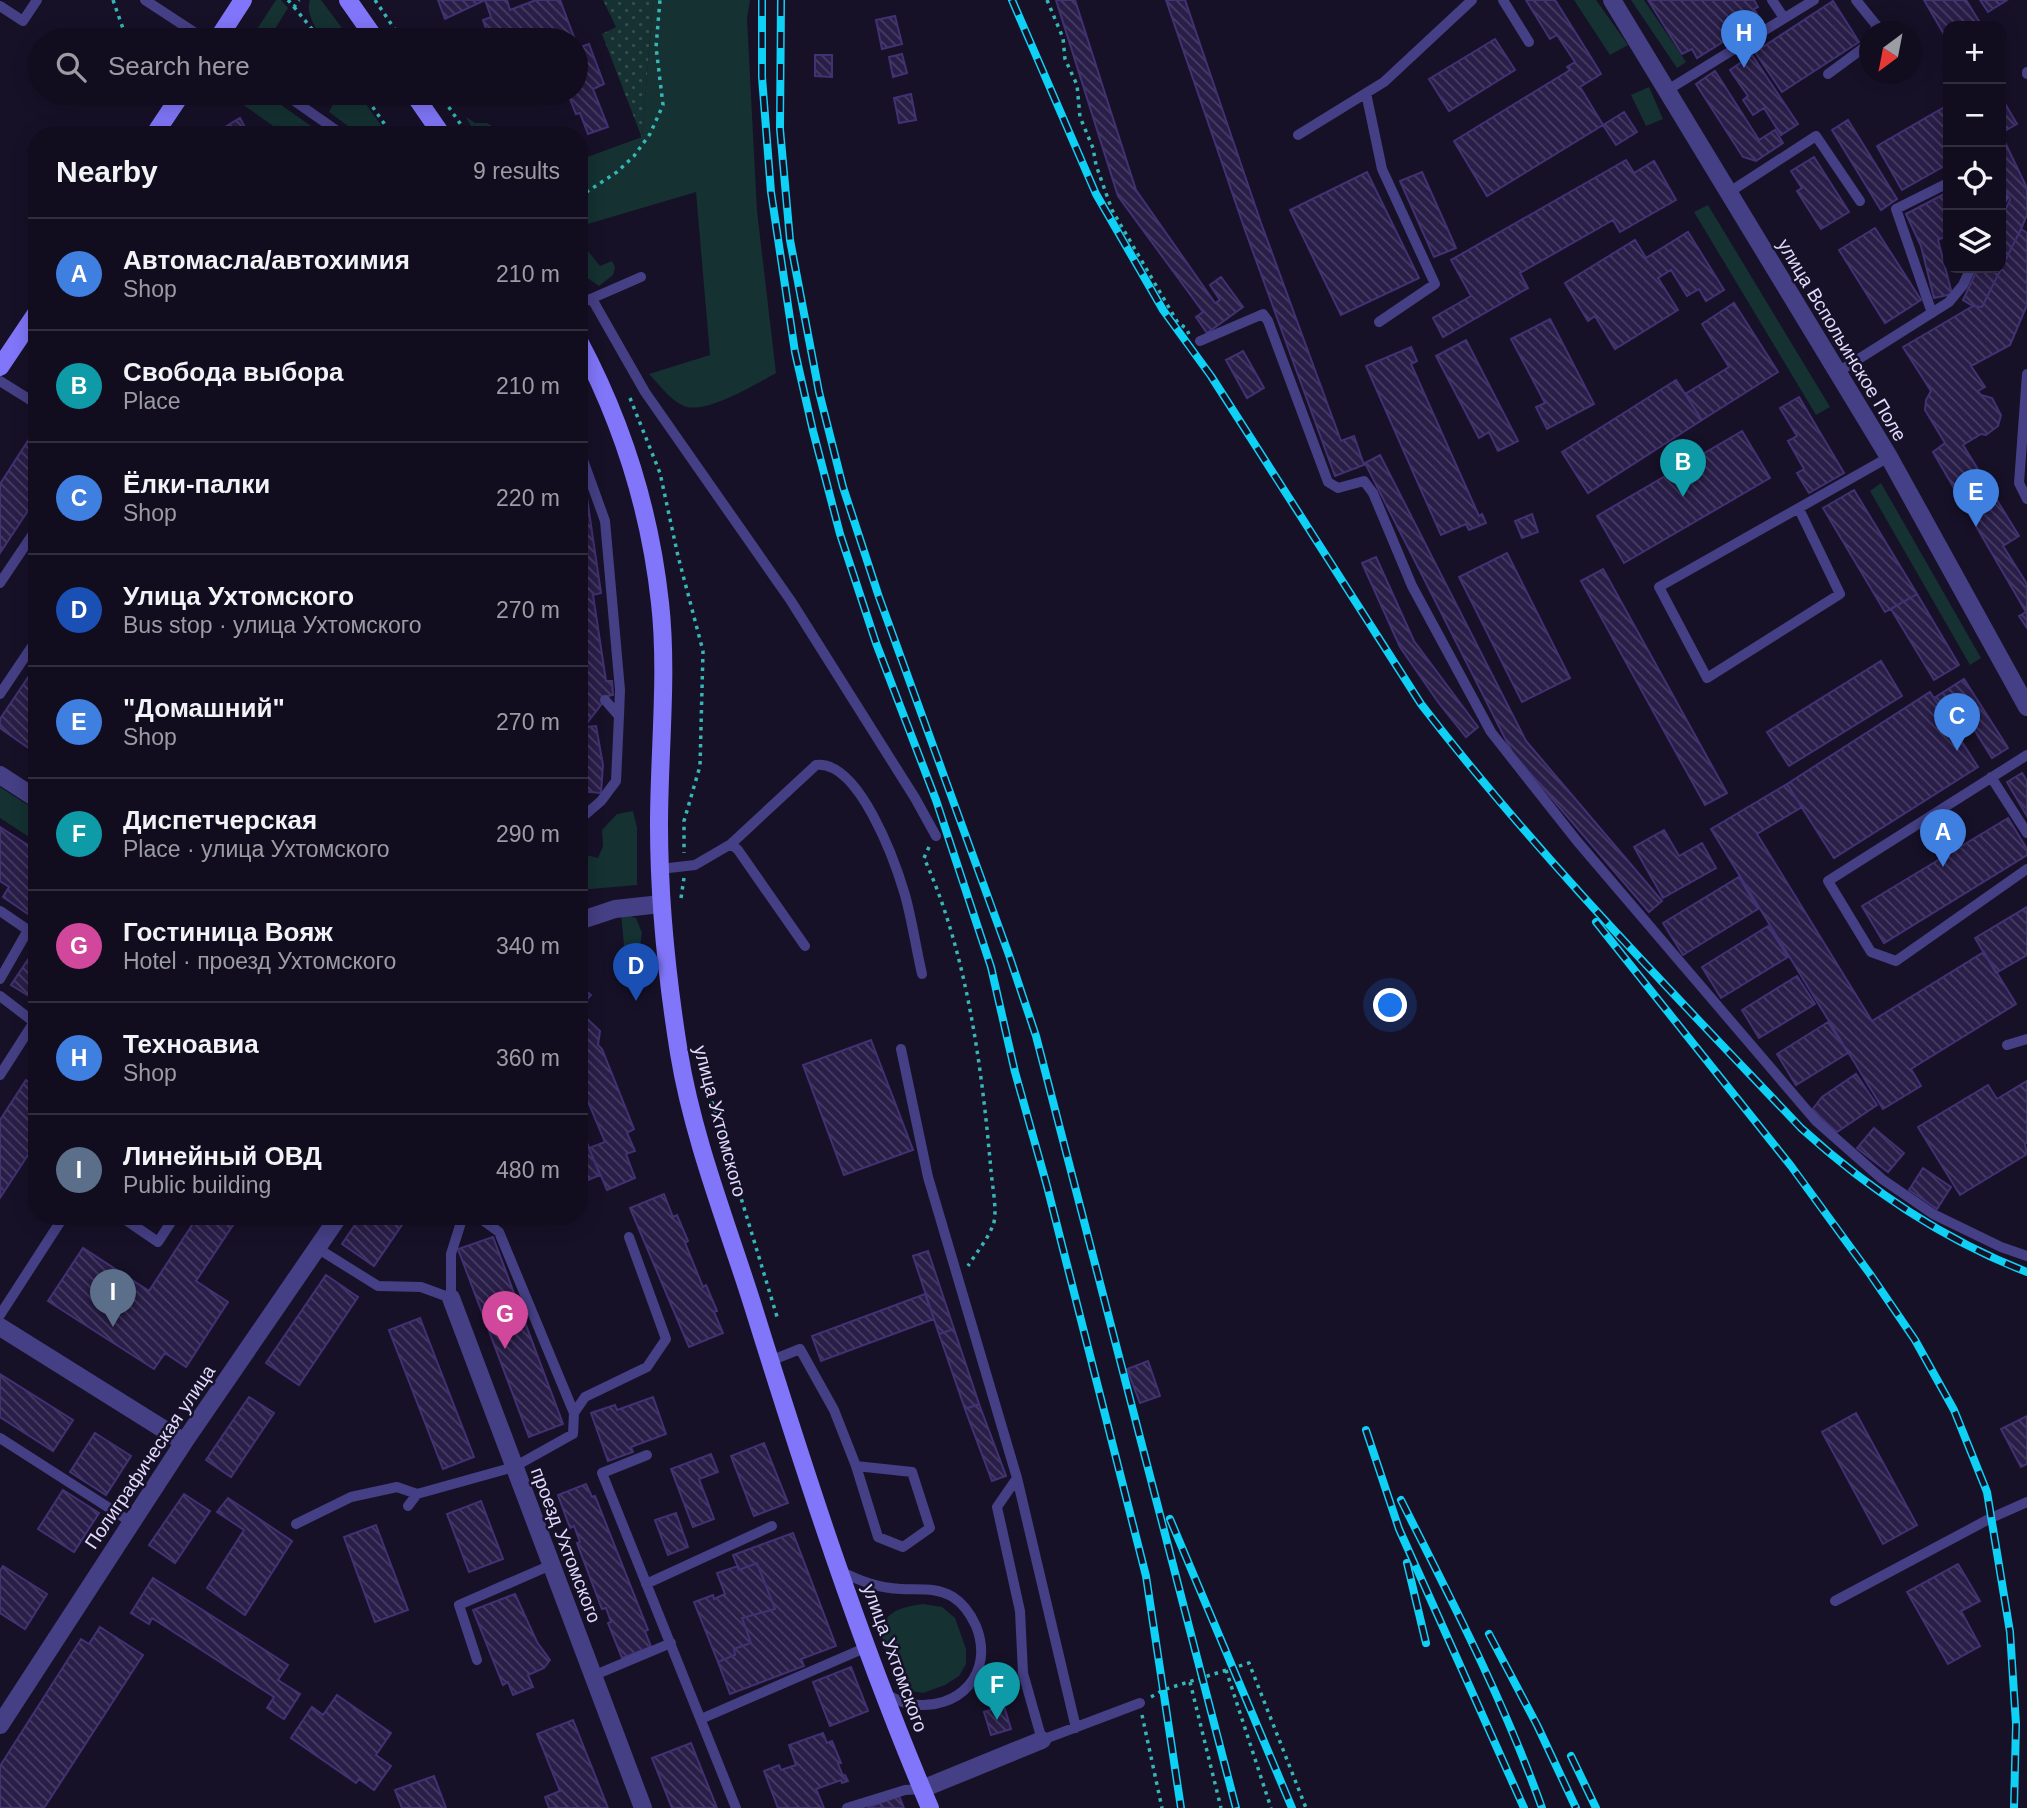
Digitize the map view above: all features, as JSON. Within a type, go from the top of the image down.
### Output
[{"type":"street","points":[[225,28],[243,0]]},
{"type":"street","points":[[348,0],[368,28]]},
{"type":"street","name":"улица Вспольинское Поле","points":[[1612,0],[1889,457],[2027,707]]},
{"type":"street","points":[[160,126],[174,105]]},
{"type":"street","points":[[421,105],[436,126]]},
{"type":"street","points":[[0,367],[28,329]]},
{"type":"street","name":"улица Ухтомского","points":[[588,359],[630,457],[643,499],[657,575],[662,647],[661,904],[675,1028],[688,1096],[770,1361],[840,1571],[930,1808]]},
{"type":"street","points":[[0,775],[28,793]]},
{"type":"street","points":[[588,918],[615,909],[661,904]]},
{"type":"street","name":"Полиграфическая улица","points":[[0,1725],[184,1442],[333,1225]]},
{"type":"street","name":"проезд Ухтомского","points":[[451,1298],[643,1808]]},
{"type":"street","points":[[0,1327],[184,1442]]},
{"type":"street","points":[[922,1789],[1042,1740]]},
{"type":"lane","points":[[0,6],[23,21],[37,0]]},
{"type":"lane","points":[[145,0],[188,28]]},
{"type":"lane","points":[[1298,135],[1384,82],[1472,0]]},
{"type":"lane","points":[[1503,0],[1529,42]]},
{"type":"lane","points":[[1772,0],[1784,18]]},
{"type":"lane","points":[[1666,90],[1814,0]]},
{"type":"lane","points":[[1856,0],[1873,21]]},
{"type":"lane","points":[[1828,74],[1859,51]]},
{"type":"lane","points":[[1366,93],[1382,169],[1435,285],[1379,322]]},
{"type":"lane","points":[[300,105],[330,126]]},
{"type":"lane","points":[[1728,192],[1816,136],[1860,201]]},
{"type":"lane","points":[[1932,313],[1896,209],[1943,186]]},
{"type":"lane","points":[[1838,372],[1949,302],[1969,273]]},
{"type":"lane","points":[[588,301],[641,277]]},
{"type":"lane","points":[[592,299],[645,392],[791,601],[936,836]]},
{"type":"lane","points":[[1200,341],[1263,314],[1268,321],[1328,482],[1338,488],[1364,481],[1374,493],[1424,611],[1491,732],[1577,841],[1816,1121],[1882,1179],[1933,1214],[2001,1247],[2027,1256]]},
{"type":"lane","points":[[2027,374],[2019,483],[2027,499]]},
{"type":"lane","points":[[0,381],[28,398]]},
{"type":"lane","points":[[1799,509],[1840,594],[1707,678],[1659,587],[1889,457]]},
{"type":"lane","points":[[588,474],[605,521],[620,690],[616,781],[601,801],[588,812]]},
{"type":"lane","points":[[0,583],[28,541]]},
{"type":"lane","points":[[0,694],[28,652]]},
{"type":"lane","points":[[605,700],[620,716]]},
{"type":"lane","points":[[2027,755],[1828,881],[1871,952],[1896,961],[2027,869]]},
{"type":"lane","points":[[660,869],[695,865],[731,844],[816,765],[825,764],[838,771],[860,795],[886,841],[905,895],[922,974]]},
{"type":"lane","points":[[1992,777],[2027,833]]},
{"type":"lane","points":[[731,844],[738,850],[805,946]]},
{"type":"lane","points":[[0,911],[28,930],[0,979]]},
{"type":"lane","points":[[0,996],[28,1017]]},
{"type":"lane","points":[[0,1075],[28,1031]]},
{"type":"lane","points":[[2007,1045],[2027,1039]]},
{"type":"lane","points":[[901,1049],[928,1177],[957,1283],[1017,1478],[1076,1728]]},
{"type":"lane","points":[[0,1315],[58,1225]]},
{"type":"lane","points":[[133,1225],[158,1242],[169,1225]]},
{"type":"lane","points":[[317,1248],[377,1286],[421,1287],[451,1298],[451,1254],[460,1225]]},
{"type":"lane","points":[[296,1524],[351,1497],[397,1487],[417,1494],[514,1467],[573,1434],[574,1413],[499,1232],[489,1225]]},
{"type":"lane","points":[[574,1413],[585,1397],[647,1367],[666,1339],[629,1237]]},
{"type":"lane","points":[[770,1361],[800,1349],[834,1410],[856,1466],[878,1537],[902,1547],[930,1528],[912,1472],[856,1466]]},
{"type":"lane","points":[[0,1438],[131,1522]]},
{"type":"lane","points":[[648,1455],[602,1474],[736,1808]]},
{"type":"lane","points":[[1017,1478],[996,1507],[1020,1611],[1023,1673],[1042,1740],[1140,1703]]},
{"type":"lane","points":[[408,1506],[417,1494]]},
{"type":"lane","points":[[1835,1601],[1991,1518],[2027,1502]]},
{"type":"lane","points":[[646,1584],[772,1526]]},
{"type":"lane","points":[[477,1660],[459,1605],[551,1565]]},
{"type":"lane","points":[[840,1571],[867,1584],[901,1589],[930,1588],[954,1597],[971,1613],[982,1641],[982,1664],[969,1688],[950,1700],[928,1706],[907,1704],[885,1694]]},
{"type":"lane","points":[[594,1675],[671,1643]]},
{"type":"lane","points":[[701,1719],[867,1647]]},
{"type":"lane","points":[[848,1808],[905,1790],[922,1789]]},
{"type":"path","points":[[113,0],[123,28]]},
{"type":"path","points":[[288,0],[311,28]]},
{"type":"path","points":[[294,7],[299,0]]},
{"type":"path","points":[[374,0],[394,28]]},
{"type":"path","points":[[588,191],[617,172],[634,156],[650,134],[663,105],[656,47],[660,0]]},
{"type":"path","points":[[1047,0],[1063,38],[1066,59],[1077,85],[1080,117],[1093,148],[1096,165],[1112,210],[1178,323],[1186,328],[1192,340],[1200,341]]},
{"type":"path","points":[[371,105],[386,126]]},
{"type":"path","points":[[447,105],[462,126]]},
{"type":"path","points":[[630,397],[660,473],[703,651],[700,766],[684,821],[684,867],[680,903]]},
{"type":"path","points":[[936,836],[924,858],[950,930],[976,1035],[995,1223],[957,1283]]},
{"type":"path","points":[[701,1064],[789,1354]]},
{"type":"path","points":[[1162,1808],[1140,1703],[1163,1690],[1250,1663],[1306,1808]]},
{"type":"path","points":[[1226,1670],[1271,1808]]},
{"type":"path","points":[[1190,1682],[1221,1808]]},
{"type":"green space","points":[[276,0],[281,0],[288,8],[276,28],[258,28]]},
{"type":"green space","points":[[310,0],[321,0],[342,28],[315,28]]},
{"type":"green space","points":[[603,0],[653,0],[642,138],[602,34],[616,27]]},
{"type":"green space","points":[[653,0],[750,0],[747,19],[757,211],[776,373],[733,396],[708,405],[681,405],[649,374],[710,355],[696,192],[588,224],[588,157],[642,137]]},
{"type":"green space","points":[[1574,0],[1596,0],[1628,45],[1610,55]]},
{"type":"green space","points":[[1631,0],[1644,0],[1686,62],[1677,68]]},
{"type":"green space","points":[[1649,87],[1663,119],[1646,126],[1631,95]]},
{"type":"green space","points":[[243,105],[281,105],[311,126],[273,126]]},
{"type":"green space","points":[[333,105],[367,105],[382,126],[348,126],[329,112]]},
{"type":"green space","points":[[466,117],[475,123],[492,126],[471,126]]},
{"type":"green space","points":[[1708,205],[1830,407],[1816,415],[1694,212]]},
{"type":"green space","points":[[588,251],[600,266],[612,261],[615,267],[613,275],[599,286],[588,278]]},
{"type":"green space","points":[[1881,483],[1981,658],[1970,665],[1870,491]]},
{"type":"green space","points":[[0,787],[28,805],[28,836],[0,818]]},
{"type":"green space","points":[[633,811],[637,828],[637,885],[588,889],[588,856],[598,858],[603,846],[602,830],[617,814]]},
{"type":"green space","points":[[621,913],[636,918],[642,933],[634,985],[628,988]]},
{"type":"green space","points":[[923,1604],[942,1607],[955,1618],[966,1649],[966,1664],[959,1676],[945,1685],[923,1693],[897,1684],[883,1643],[882,1631],[892,1614]]},
{"type":"building","points":[[438,0],[485,0],[445,19]]},
{"type":"building","points":[[485,0],[507,0],[510,10],[536,0],[560,0],[570,28],[486,28],[483,20],[491,17]]},
{"type":"building","points":[[1056,0],[1075,0],[1136,190],[1215,303],[1220,300],[1210,285],[1221,277],[1243,307],[1207,333],[1196,317],[1203,312],[1118,196]]},
{"type":"building","points":[[1166,0],[1185,0],[1261,223],[1341,441],[1354,436],[1364,465],[1335,476],[1245,230]]},
{"type":"building","points":[[1526,0],[1555,0],[1589,54],[1601,74],[1580,87],[1603,125],[1487,196],[1454,141],[1570,70],[1567,67],[1575,62],[1557,35],[1550,39]]},
{"type":"building","points":[[1648,0],[1754,0],[1758,7],[1754,9],[1760,19],[1697,58],[1692,49],[1682,54]]},
{"type":"building","points":[[1924,0],[1966,0],[1979,21],[1943,21],[1943,32]]},
{"type":"building","points":[[1980,0],[2007,0],[1988,12]]},
{"type":"building","points":[[1833,1],[1859,42],[1782,92],[1755,52]]},
{"type":"building","points":[[895,16],[902,44],[882,49],[876,20]]},
{"type":"building","points":[[1495,39],[1515,70],[1449,111],[1429,79]]},
{"type":"building","points":[[589,44],[604,84],[593,89],[608,127],[588,134],[588,126],[585,126],[580,113],[576,114],[572,105],[588,105]]},
{"type":"building","points":[[902,54],[907,73],[893,77],[889,57]]},
{"type":"building","points":[[815,55],[832,55],[832,77],[815,76]]},
{"type":"building","points":[[1752,55],[1798,124],[1781,135],[1764,108],[1753,115],[1743,100],[1748,96],[1730,70]]},
{"type":"building","points":[[1715,71],[1759,140],[1775,130],[1783,143],[1756,161],[1743,157],[1696,84]]},
{"type":"building","points":[[911,94],[916,120],[899,123],[894,98]]},
{"type":"building","points":[[2006,105],[2017,124],[2006,130]]},
{"type":"building","points":[[1943,108],[1943,167],[1902,190],[1877,146]]},
{"type":"building","points":[[1624,112],[1637,132],[1616,145],[1603,125]]},
{"type":"building","points":[[240,118],[244,126],[227,126]]},
{"type":"building","points":[[1848,120],[1897,199],[1881,210],[1832,130]]},
{"type":"building","points":[[2006,144],[2027,188],[2027,215],[2006,259],[2006,208],[2010,200],[2006,191]]},
{"type":"building","points":[[1814,157],[1849,212],[1821,229],[1797,191],[1802,188],[1791,171]]},
{"type":"building","points":[[1626,160],[1634,173],[1654,161],[1676,200],[1620,232],[1613,220],[1520,273],[1528,288],[1443,337],[1433,318],[1471,296],[1451,260]]},
{"type":"building","points":[[1367,172],[1419,278],[1341,315],[1290,210]]},
{"type":"building","points":[[1422,172],[1456,248],[1434,257],[1400,181]]},
{"type":"building","points":[[1943,195],[1943,238],[1938,240],[1943,273],[1947,273],[1952,294],[1934,298],[1921,246],[1906,214]]},
{"type":"building","points":[[1875,228],[1921,300],[1885,323],[1839,250]]},
{"type":"building","points":[[2021,229],[2027,233],[2027,305],[2010,345],[1971,366],[1985,387],[1978,391],[1981,395],[1992,398],[2001,415],[1998,426],[1986,435],[1981,434],[1963,445],[2019,536],[2003,546],[2027,584],[2027,628],[2019,616],[2026,612],[1933,452],[1945,443],[1925,410],[1931,391],[1903,347],[1973,306],[1982,307],[1999,273],[2006,273],[2006,259]]},
{"type":"building","points":[[1688,232],[1724,290],[1706,301],[1699,289],[1687,296],[1671,270],[1658,278],[1678,310],[1615,349],[1595,316],[1588,321],[1565,283],[1635,240],[1646,258]]},
{"type":"building","points":[[1976,273],[1999,273],[1982,307],[1973,306],[1963,300]]},
{"type":"building","points":[[1734,303],[1778,372],[1702,420],[1685,394],[1729,367],[1702,324]]},
{"type":"building","points":[[1550,319],[1594,404],[1547,429],[1536,407],[1545,403],[1511,339]]},
{"type":"building","points":[[1466,340],[1518,441],[1498,451],[1489,432],[1479,438],[1436,356]]},
{"type":"building","points":[[1411,347],[1417,361],[1411,364],[1479,516],[1482,514],[1486,523],[1469,530],[1466,524],[1441,535],[1366,366]]},
{"type":"building","points":[[1243,351],[1264,388],[1247,398],[1226,360]]},
{"type":"building","points":[[1676,380],[1702,420],[1588,493],[1562,452]]},
{"type":"building","points":[[1799,397],[1844,473],[1809,493],[1797,473],[1804,469],[1788,441],[1797,436],[1780,408]]},
{"type":"building","points":[[1742,431],[1770,478],[1624,563],[1597,516]]},
{"type":"building","points":[[28,441],[28,511],[0,553],[0,484]]},
{"type":"building","points":[[1380,455],[1526,741],[1662,901],[1649,912],[1512,752],[1365,463]]},
{"type":"building","points":[[1854,490],[1917,594],[1885,612],[1823,508]]},
{"type":"building","points":[[588,505],[601,593],[593,595],[606,681],[612,681],[613,695],[608,696],[588,722]]},
{"type":"building","points":[[1532,514],[1538,532],[1522,538],[1515,521]]},
{"type":"building","points":[[1507,553],[1570,678],[1522,702],[1459,577]]},
{"type":"building","points":[[1376,557],[1414,641],[1478,727],[1466,737],[1400,647],[1362,563]]},
{"type":"building","points":[[1603,569],[1727,793],[1705,805],[1581,581]]},
{"type":"building","points":[[1917,594],[1959,665],[1934,680],[1891,609]]},
{"type":"building","points":[[1881,661],[1902,696],[1789,766],[1767,732]]},
{"type":"building","points":[[28,677],[28,748],[0,728],[0,719]]},
{"type":"building","points":[[1964,679],[2008,748],[1992,758],[1960,707],[1945,716],[1934,698]]},
{"type":"building","points":[[1930,692],[1978,767],[1834,858],[1787,784]]},
{"type":"building","points":[[596,726],[603,765],[601,793],[588,792],[588,727]]},
{"type":"building","points":[[2022,773],[2027,781],[2027,816],[2007,782]]},
{"type":"building","points":[[1787,784],[1802,807],[1757,834],[1872,1021],[1984,952],[2016,1004],[1911,1069],[1921,1086],[1883,1109],[1711,829]]},
{"type":"building","points":[[2008,818],[2027,849],[2027,855],[1884,943],[1862,906]]},
{"type":"building","points":[[0,827],[28,845],[28,914],[3,897],[9,887],[0,881]]},
{"type":"building","points":[[1664,830],[1679,856],[1702,843],[1716,868],[1663,898],[1634,847]]},
{"type":"building","points":[[1739,877],[1758,909],[1683,955],[1663,923]]},
{"type":"building","points":[[2027,907],[2027,955],[1996,973],[1975,938]]},
{"type":"building","points":[[1768,926],[1788,957],[1721,998],[1702,967]]},
{"type":"building","points":[[28,960],[28,995],[11,985]]},
{"type":"building","points":[[1797,976],[1815,1004],[1759,1038],[1742,1010]]},
{"type":"building","points":[[588,1020],[600,1031],[598,1045],[602,1049],[634,1129],[627,1133],[635,1151],[626,1154],[635,1178],[607,1190],[589,1148],[605,1142],[588,1101]]},
{"type":"building","points":[[1828,1022],[1848,1053],[1796,1085],[1777,1054]]},
{"type":"building","points":[[871,1040],[913,1150],[844,1175],[803,1065]]},
{"type":"building","points":[[1856,1074],[1877,1105],[1837,1132],[1812,1110],[1822,1097]]},
{"type":"building","points":[[26,1080],[28,1155],[0,1198],[0,1120]]},
{"type":"building","points":[[2027,1081],[2027,1154],[1960,1195],[1918,1127],[1988,1085],[1997,1099]]},
{"type":"building","points":[[1874,1128],[1904,1153],[1888,1172],[1857,1148]]},
{"type":"building","points":[[588,1145],[600,1175],[588,1180]]},
{"type":"building","points":[[1923,1168],[1951,1187],[1937,1209],[1909,1190]]},
{"type":"building","points":[[664,1194],[673,1217],[677,1215],[688,1241],[685,1243],[703,1287],[706,1285],[717,1311],[714,1312],[723,1333],[689,1347],[630,1208]]},
{"type":"building","points":[[192,1225],[233,1225],[196,1281],[228,1302],[186,1367],[165,1353],[154,1369],[48,1301],[83,1248],[149,1291]]},
{"type":"building","points":[[355,1225],[402,1225],[374,1266],[342,1244]]},
{"type":"building","points":[[493,1237],[563,1424],[529,1437],[458,1249]]},
{"type":"building","points":[[928,1251],[954,1329],[939,1334],[913,1256]]},
{"type":"building","points":[[326,1275],[358,1297],[299,1385],[266,1363]]},
{"type":"building","points":[[925,1294],[934,1319],[821,1361],[812,1336]]},
{"type":"building","points":[[420,1318],[474,1457],[443,1469],[389,1330]]},
{"type":"building","points":[[954,1329],[979,1404],[965,1409],[939,1334]]},
{"type":"building","points":[[1148,1361],[1160,1396],[1140,1403],[1127,1369]]},
{"type":"building","points":[[0,1374],[73,1420],[53,1451],[0,1417]]},
{"type":"building","points":[[249,1397],[274,1413],[231,1477],[206,1460]]},
{"type":"building","points":[[653,1397],[666,1434],[631,1447],[633,1452],[608,1461],[591,1413],[615,1405],[617,1410]]},
{"type":"building","points":[[979,1404],[1006,1476],[992,1481],[965,1409]]},
{"type":"building","points":[[1856,1413],[1917,1525],[1883,1544],[1822,1432]]},
{"type":"building","points":[[2027,1416],[2027,1464],[2021,1467],[2001,1429]]},
{"type":"building","points":[[95,1433],[131,1456],[106,1495],[70,1472]]},
{"type":"building","points":[[764,1443],[788,1503],[754,1516],[731,1456]]},
{"type":"building","points":[[711,1454],[718,1472],[699,1479],[714,1519],[693,1527],[671,1469]]},
{"type":"building","points":[[586,1484],[592,1497],[595,1496],[648,1630],[645,1631],[651,1647],[622,1658],[608,1623],[611,1622],[606,1608],[602,1609],[577,1543],[580,1542],[574,1526],[570,1528],[558,1495]]},
{"type":"building","points":[[63,1490],[99,1513],[74,1552],[38,1529]]},
{"type":"building","points":[[184,1494],[210,1511],[175,1563],[149,1545]]},
{"type":"building","points":[[228,1498],[292,1541],[245,1615],[207,1588],[244,1530],[217,1512]]},
{"type":"building","points":[[481,1501],[503,1559],[469,1572],[447,1514]]},
{"type":"building","points":[[676,1513],[688,1547],[668,1555],[655,1520]]},
{"type":"building","points":[[376,1525],[408,1610],[375,1622],[344,1537]]},
{"type":"building","points":[[793,1533],[836,1646],[801,1659],[804,1666],[730,1694],[718,1662],[735,1655],[734,1649],[751,1643],[742,1618],[775,1609],[757,1563],[739,1570],[733,1555]]},
{"type":"building","points":[[757,1563],[775,1609],[742,1618],[751,1643],[734,1649],[735,1655],[718,1662],[694,1602],[725,1594],[717,1573],[738,1566],[739,1570]]},
{"type":"building","points":[[1958,1564],[1980,1601],[1961,1611],[1980,1646],[1948,1664],[1907,1592]]},
{"type":"building","points":[[3,1566],[47,1594],[25,1629],[0,1613],[0,1571]]},
{"type":"building","points":[[153,1578],[288,1665],[278,1680],[300,1694],[284,1719],[267,1708],[274,1697],[152,1618],[149,1624],[131,1613]]},
{"type":"building","points":[[515,1594],[537,1642],[550,1660],[544,1668],[528,1675],[533,1687],[513,1695],[508,1682],[503,1685],[473,1610]]},
{"type":"building","points":[[100,1627],[143,1655],[44,1808],[0,1808],[0,1766],[81,1639],[89,1644]]},
{"type":"building","points":[[851,1667],[868,1711],[830,1726],[813,1682]]},
{"type":"building","points":[[337,1695],[391,1733],[376,1755],[391,1766],[374,1790],[359,1779],[356,1783],[291,1738],[312,1707],[323,1715]]},
{"type":"building","points":[[1004,1706],[1011,1729],[991,1735],[984,1712]]},
{"type":"building","points":[[573,1720],[608,1808],[549,1808],[545,1797],[560,1791],[537,1734]]},
{"type":"building","points":[[823,1733],[827,1743],[832,1741],[841,1763],[838,1764],[848,1781],[842,1783],[841,1780],[816,1789],[824,1808],[778,1808],[764,1771],[779,1765],[781,1770],[796,1765],[789,1745]]},
{"type":"building","points":[[691,1743],[717,1808],[672,1808],[652,1758]]},
{"type":"building","points":[[434,1776],[446,1808],[402,1808],[395,1790]]},
{"type":"building","points":[[899,1796],[904,1808],[867,1808]]},
{"type":"railway","points":[[762,0],[762,77],[771,192],[795,352],[813,431],[840,534],[876,643],[936,800],[991,967],[1015,1072],[1047,1186],[1146,1576],[1181,1808]]},
{"type":"railway","points":[[781,0],[780,129],[790,240],[819,392],[843,487],[879,597],[1036,1036],[1236,1808]]},
{"type":"railway","points":[[1012,0],[1096,194],[1163,310],[1211,376],[1421,704],[1465,760],[1606,921],[1801,1128],[1852,1171],[1936,1228],[2027,1272]]},
{"type":"railway","points":[[1596,922],[1791,1166],[1915,1340],[1954,1410],[1987,1492],[2010,1632],[2016,1724],[2014,1808]]},
{"type":"railway","points":[[1366,1430],[1399,1529],[1524,1808]]},
{"type":"railway","points":[[1401,1500],[1494,1690],[1542,1808]]},
{"type":"railway","points":[[1170,1519],[1292,1808]]},
{"type":"railway","points":[[1407,1563],[1426,1643]]},
{"type":"railway","points":[[1489,1634],[1537,1725],[1576,1808]]},
{"type":"railway","points":[[1571,1756],[1596,1808]]},
{"type":"place","name":"Техноавиа","points":[[1744,68]]},
{"type":"place","name":"Свобода выбора","points":[[1683,497]]},
{"type":"place","name":"\"Домашний\"","points":[[1976,527]]},
{"type":"place","name":"Ёлки-палки","points":[[1957,751]]},
{"type":"place","name":"Автомасла/автохимия","points":[[1943,867]]},
{"type":"place","name":"Улица Ухтомского","points":[[636,1001]]},
{"type":"place","name":"Линейный ОВД","points":[[113,1327]]},
{"type":"place","name":"Гостиница Вояж","points":[[505,1349]]},
{"type":"place","name":"Диспетчерская","points":[[997,1720]]}]
